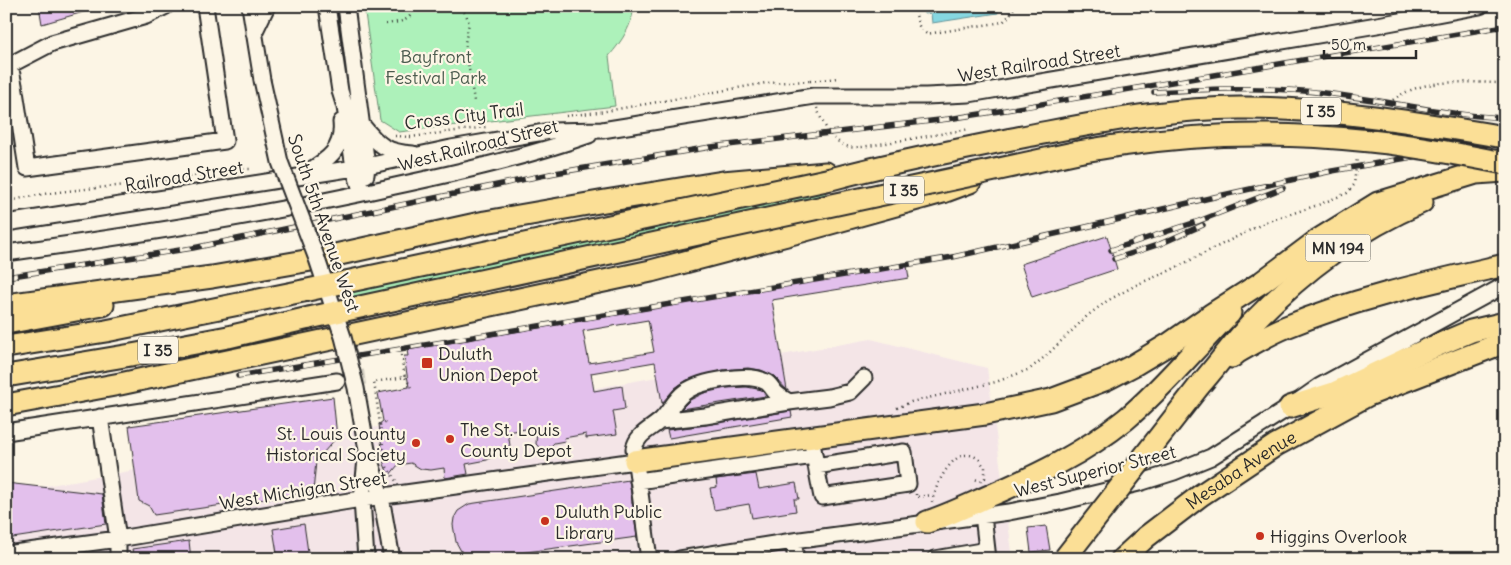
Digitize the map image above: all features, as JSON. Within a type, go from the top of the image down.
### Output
[{"type":"highway","name":"I 35","points":[[6,347],[106,332],[821,181],[868,169],[1135,116],[1224,108],[1275,108],[1360,114],[1505,137]]},
{"type":"highway","name":"I 35","points":[[6,376],[210,341],[1078,152],[1141,142],[1213,135],[1310,136],[1371,141],[1505,163]]},
{"type":"highway","points":[[6,405],[120,384],[650,271],[943,192],[1005,168]]},
{"type":"highway","points":[[6,323],[104,298],[317,259],[485,222],[723,182],[868,169]]},
{"type":"highway","points":[[637,471],[814,453],[1061,397],[1107,379],[1169,344],[1262,282],[1318,240],[1378,203],[1476,173],[1505,172]]},
{"type":"highway","name":"MN 194","points":[[1064,558],[1254,320],[1294,284],[1339,247],[1390,216],[1444,193],[1505,172]]},
{"type":"highway","points":[[1203,382],[1238,352],[1284,328],[1327,311],[1419,285],[1505,265]]},
{"type":"highway","points":[[928,522],[1041,473],[1088,447],[1114,429],[1149,398],[1222,320],[1262,282]]},
{"type":"highway","points":[[6,305],[104,298]]},
{"type":"highway","points":[[1290,407],[1334,393],[1471,331],[1505,325]]},
{"type":"highway","points":[[1369,394],[1410,369],[1462,347],[1505,325]]},
{"type":"highway","points":[[1369,394],[1505,342]]},
{"type":"highway","name":"Mesaba Avenue","points":[[1122,559],[1146,537],[1201,495],[1276,445],[1369,394]]},
{"type":"street","points":[[166,6],[146,16],[52,43],[8,66],[27,168],[225,141],[205,6]]},
{"type":"street","name":"South 5th Avenue West","points":[[250,6],[262,80],[280,162],[317,259],[343,337],[356,388],[367,450],[380,497],[392,559]]},
{"type":"street","points":[[254,33],[267,6]]},
{"type":"street","points":[[327,6],[340,91],[361,167]]},
{"type":"street","points":[[6,253],[165,230],[362,193],[362,125],[346,6]]},
{"type":"street","name":"West Railroad Street","points":[[361,167],[550,131],[602,130],[814,96],[969,94],[1373,26],[1480,6]]},
{"type":"street","points":[[300,177],[325,161],[338,146],[341,129],[340,91]]},
{"type":"street","points":[[362,125],[382,147],[398,152],[425,154]]},
{"type":"street","name":"West Railroad Street","points":[[362,193],[460,172],[555,147],[602,130]]},
{"type":"street","name":"Railroad Street","points":[[6,223],[361,167]]},
{"type":"street","name":"West Superior Street","points":[[680,559],[1060,502],[1139,483],[1174,472],[1210,457],[1320,386],[1505,286]]},
{"type":"street","points":[[649,559],[635,442],[645,431],[660,421],[683,393],[695,386],[746,376],[766,382],[778,395],[789,402]]},
{"type":"street","points":[[660,421],[829,397],[850,392],[864,378]]},
{"type":"street","points":[[6,432],[337,381]]},
{"type":"street","points":[[100,417],[118,539],[118,559]]},
{"type":"street","name":"South 5th Avenue West","points":[[366,559],[362,499],[367,450]]},
{"type":"street","points":[[904,452],[908,484],[822,497],[814,453],[904,452]]},
{"type":"street","name":"West Michigan Street","points":[[6,554],[118,539],[362,499],[637,471]]},
{"type":"street","points":[[935,559],[988,555],[983,515]]},
{"type":"street","points":[[793,541],[796,559]]},
{"type":"path","points":[[386,24],[404,21],[412,15],[413,7],[421,6]]},
{"type":"path","points":[[915,6],[918,26],[927,34],[1003,22],[1015,6]]},
{"type":"path","points":[[461,8],[466,14],[469,23],[465,43],[474,101]]},
{"type":"path","points":[[557,117],[606,111],[766,83],[838,78]]},
{"type":"path","points":[[810,81],[814,96]]},
{"type":"path","name":"Cross City Trail","points":[[388,136],[410,137],[492,126]]},
{"type":"path","points":[[892,411],[911,402],[996,382],[1030,369],[1087,316],[1107,301],[1266,222],[1346,193],[1354,185],[1357,150]]},
{"type":"path","points":[[6,202],[86,189],[240,169],[254,169]]},
{"type":"path","points":[[401,355],[405,377],[411,387]]},
{"type":"path","points":[[397,482],[386,463],[374,382],[405,377]]},
{"type":"path","points":[[380,424],[387,421]]},
{"type":"path","points":[[932,502],[933,494],[944,471],[962,456],[977,458],[985,467],[985,478],[980,481],[974,479]]},
{"type":"path","points":[[916,497],[933,494]]},
{"type":"shaded area","points":[[871,339],[987,368],[1013,559],[6,559],[6,493]]},
{"type":"green space","name":"Bayfront Festival Park","points":[[364,6],[634,6],[626,33],[609,56],[615,106],[399,132],[380,120]]},
{"type":"green space","points":[[825,190],[826,195],[346,300],[344,294]]},
{"type":"water","points":[[923,6],[997,6],[998,13],[932,23],[931,13],[924,14]]},
{"type":"building","points":[[39,6],[94,6],[94,9],[42,24]]},
{"type":"building","points":[[1107,236],[1117,269],[1032,297],[1021,264]]},
{"type":"building","points":[[907,266],[909,278],[772,300],[787,390],[774,376],[761,370],[748,368],[723,370],[687,380],[675,388],[662,403],[655,362],[591,373],[594,391],[622,386],[625,409],[613,411],[617,434],[586,438],[586,434],[564,438],[565,441],[554,443],[545,449],[540,448],[536,444],[537,427],[508,432],[510,446],[496,449],[492,457],[487,460],[466,464],[468,474],[445,478],[444,468],[421,469],[411,463],[398,465],[389,476],[384,464],[379,424],[383,421],[378,393],[409,387],[404,356],[408,356],[407,350]],"holes":[[[648,320],[654,352],[589,363],[583,331]]]},
{"type":"building","points":[[747,387],[762,390],[766,396],[681,409],[690,400],[704,393],[726,388]]},
{"type":"building","points":[[333,397],[337,437],[316,461],[313,492],[154,515],[149,506],[139,501],[129,426]]},
{"type":"building","points":[[791,411],[792,417],[669,438],[667,430],[707,425]]},
{"type":"building","points":[[756,474],[759,489],[796,483],[799,499],[794,499],[796,511],[752,518],[749,504],[714,510],[710,488],[717,487],[716,479]]},
{"type":"building","name":"Duluth Public Library","points":[[629,480],[637,537],[482,558],[476,558],[461,551],[456,542],[453,525],[454,518],[458,511],[469,504]]},
{"type":"building","points":[[6,483],[102,494],[106,524],[6,539]]},
{"type":"building","points":[[304,524],[309,559],[278,559],[273,529]]},
{"type":"building","points":[[1046,526],[1050,550],[1031,552],[1028,528]]},
{"type":"building","points":[[189,541],[191,559],[134,559],[132,549]]},
{"type":"tunnel","points":[[337,381],[365,377]]},
{"type":"railway","points":[[6,277],[193,248],[555,173],[711,147],[948,119],[1505,26]]},
{"type":"railway","points":[[1154,92],[1281,89],[1347,96],[1460,114],[1505,118]]},
{"type":"railway","points":[[238,376],[953,257],[1332,171],[1505,141]]},
{"type":"railway","points":[[1111,250],[1199,221],[1283,188]]},
{"type":"railway","points":[[1114,259],[1160,244],[1203,225]]},
{"type":"place","name":"Duluth Union Depot","points":[[427,363]]},
{"type":"place","name":"The St. Louis County Depot","points":[[450,439]]},
{"type":"place","name":"St. Louis County Historical Society","points":[[416,443]]},
{"type":"place","name":"Duluth Public Library","points":[[545,521]]},
{"type":"place","name":"Higgins Overlook","points":[[1260,536]]}]
